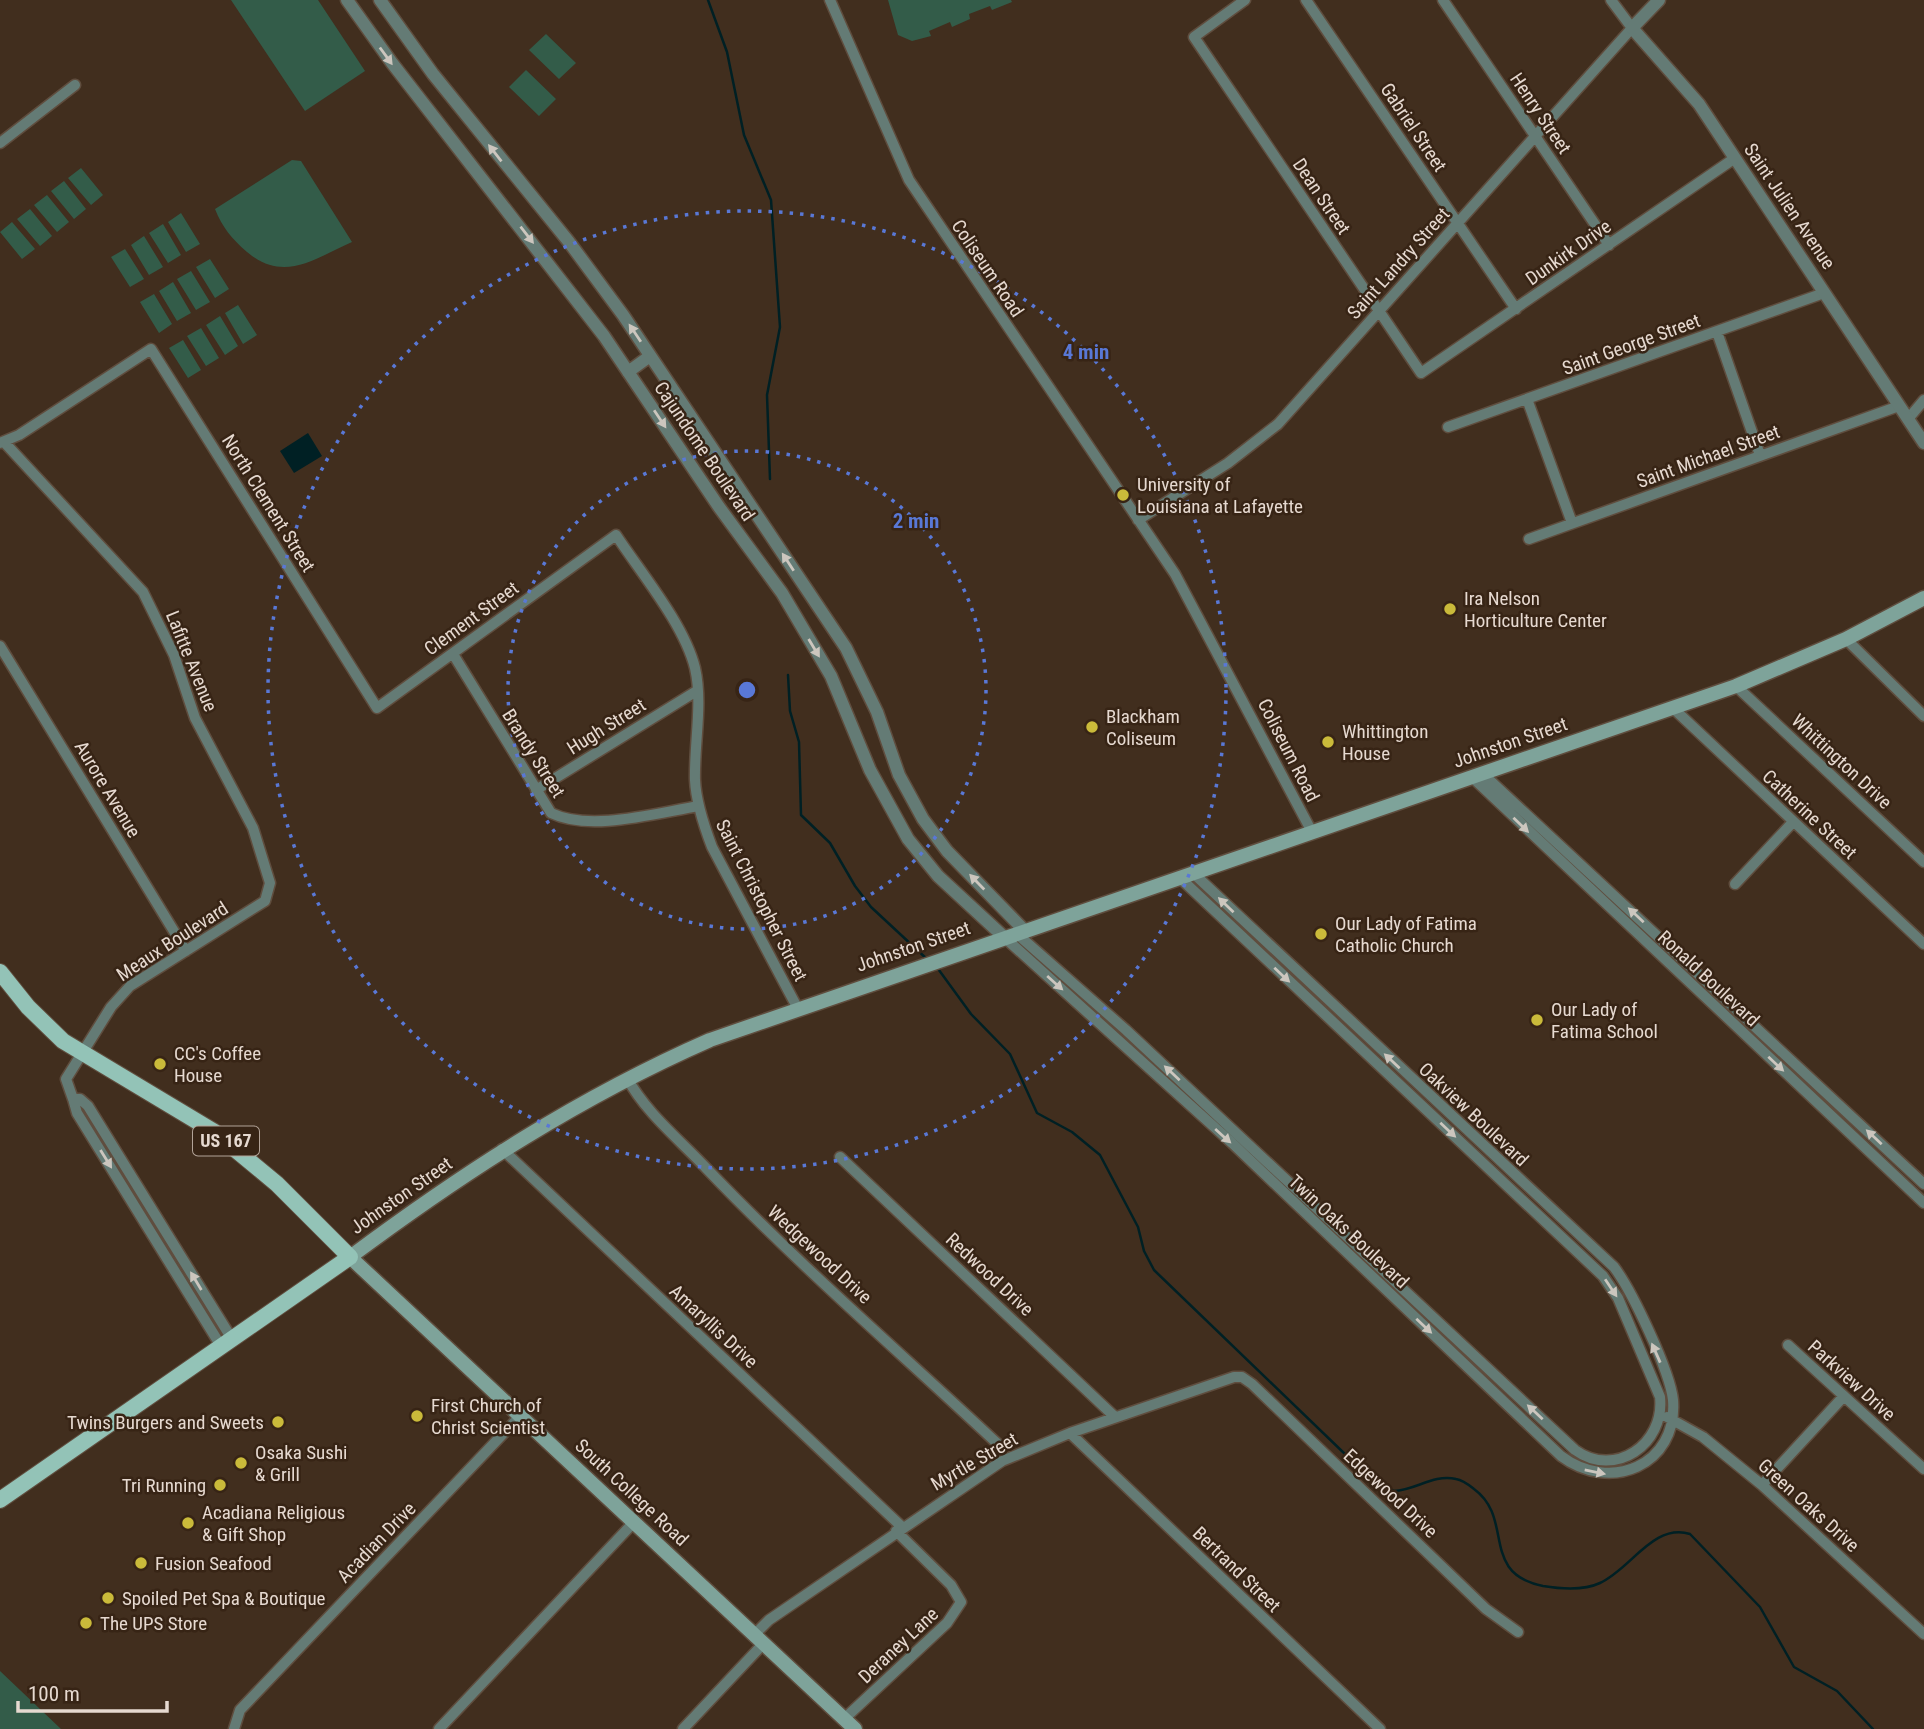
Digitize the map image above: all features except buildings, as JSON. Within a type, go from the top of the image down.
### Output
[{"type":"main road","name":"Johnston Street","points":[[1,1498],[502,1149],[627,1077],[710,1040],[797,1007],[1674,709],[1846,639],[1924,598]]},
{"type":"main road","name":"US 167","points":[[0,972],[43,1023],[81,1054],[189,1115],[222,1138],[277,1184],[350,1257]]},
{"type":"main road","name":"South College Road","points":[[350,1257],[522,1414],[850,1724]]},
{"type":"street","name":"Cajundome Boulevard","points":[[347,0],[391,63],[550,263],[797,618],[831,676],[870,769],[902,830],[938,876],[1015,934]]},
{"type":"street","name":"Cajundome Boulevard","points":[[380,0],[433,74],[569,242],[650,356],[849,654],[867,689],[899,775],[923,819],[1015,934]]},
{"type":"street","name":"Coliseum Road","points":[[830,0],[909,180],[1196,609],[1312,832]]},
{"type":"street","name":"Dean Street","points":[[1245,0],[1194,37],[1421,373]]},
{"type":"street","name":"Gabriel Street","points":[[1306,0],[1516,309]]},
{"type":"street","name":"Henry Street","points":[[1443,0],[1609,245]]},
{"type":"street","name":"Saint Julien Avenue","points":[[1611,0],[1699,104],[1924,443]]},
{"type":"street","name":"Saint Landry Street","points":[[1138,520],[1228,463],[1278,424],[1658,0]]},
{"type":"street","points":[[0,143],[75,85]]},
{"type":"street","name":"Dunkirk Drive","points":[[1421,373],[1735,158]]},
{"type":"street","name":"Saint George Street","points":[[1448,427],[1824,293]]},
{"type":"street","points":[[1717,332],[1760,455]]},
{"type":"street","name":"North Clement Street","points":[[2,443],[151,349],[357,677]]},
{"type":"street","points":[[628,372],[650,356]]},
{"type":"street","points":[[1527,399],[1572,523]]},
{"type":"street","points":[[1908,419],[1924,400]]},
{"type":"street","name":"Saint Michael Street","points":[[1529,539],[1899,406]]},
{"type":"street","name":"Lafitte Avenue","points":[[2,443],[143,592],[174,655],[195,718],[253,828],[270,891]]},
{"type":"street","name":"Clement Street","points":[[357,677],[377,708],[616,535]]},
{"type":"street","name":"Saint Christopher Street","points":[[616,535],[673,621],[688,650],[695,672],[698,726],[695,776],[699,806],[712,847],[797,1007]]},
{"type":"street","points":[[797,618],[817,606]]},
{"type":"street","points":[[1846,639],[1924,716]]},
{"type":"street","name":"Aurore Avenue","points":[[0,646],[186,951]]},
{"type":"street","name":"Brandy Street","points":[[453,654],[551,813],[565,820],[592,823],[699,806]]},
{"type":"street","name":"Whittington Drive","points":[[1736,686],[1924,862]]},
{"type":"street","name":"Hugh Street","points":[[536,790],[695,692]]},
{"type":"street","name":"Catherine Street","points":[[1674,709],[1924,944]]},
{"type":"street","name":"Ronald Boulevard","points":[[1478,776],[1597,879],[1924,1184]]},
{"type":"street","name":"Ronald Boulevard","points":[[1478,776],[1588,888],[1924,1203]]},
{"type":"street","points":[[1735,884],[1793,822]]},
{"type":"street","name":"Oakview Boulevard","points":[[1186,875],[1614,1267],[1625,1284],[1668,1378],[1673,1402],[1666,1416]]},
{"type":"street","points":[[1588,888],[1597,879]]},
{"type":"street","name":"Meaux Boulevard","points":[[226,1343],[77,1113],[66,1079],[123,993],[265,901],[270,891]]},
{"type":"street","name":"Twin Oaks Boulevard","points":[[1015,934],[1195,1093],[1575,1450],[1596,1460],[1623,1458],[1643,1446],[1666,1416]]},
{"type":"street","points":[[1703,996],[1713,986]]},
{"type":"street","name":"Wedgewood Drive","points":[[627,1077],[637,1096],[661,1124],[734,1197],[1000,1446]]},
{"type":"street","points":[[1819,1104],[1829,1095]]},
{"type":"street","points":[[73,1099],[80,1099],[88,1106],[133,1178],[226,1343]]},
{"type":"street","name":"Amaryllis Drive","points":[[502,1149],[899,1529]]},
{"type":"street","name":"Redwood Drive","points":[[840,1157],[1115,1417]]},
{"type":"street","points":[[122,1185],[133,1178]]},
{"type":"street","name":"Parkview Drive","points":[[1788,1345],[1924,1469]]},
{"type":"street","name":"Myrtle Street","points":[[682,1729],[760,1639],[769,1620],[1002,1461],[1115,1417],[1242,1377]]},
{"type":"street","name":"Edgewood Drive","points":[[1242,1377],[1391,1515],[1486,1609],[1517,1632]]},
{"type":"street","points":[[1762,1485],[1844,1396]]},
{"type":"street","name":"Acadian Drive","points":[[234,1729],[240,1710],[522,1414]]},
{"type":"street","name":"Green Oaks Drive","points":[[1666,1416],[1703,1437],[1762,1485],[1924,1634]]},
{"type":"street","name":"Bertrand Street","points":[[1070,1433],[1380,1729]]},
{"type":"street","points":[[439,1729],[635,1521]]},
{"type":"street","name":"Deraney Lane","points":[[850,1724],[947,1623],[961,1602],[951,1585],[899,1529]]},
{"type":"green space","points":[[231,0],[318,0],[365,71],[305,111]]},
{"type":"green space","points":[[888,0],[1012,2],[992,10],[990,6],[969,14],[970,19],[952,27],[950,22],[929,31],[931,36],[912,41],[898,35]]},
{"type":"green space","points":[[546,34],[576,63],[559,79],[529,50]]},
{"type":"green space","points":[[526,70],[556,99],[539,116],[509,87]]},
{"type":"green space","points":[[292,160],[301,161],[352,242],[299,265],[274,266],[247,252],[224,227],[215,209]]},
{"type":"green space","points":[[81,168],[103,195],[91,205],[68,178]]},
{"type":"green space","points":[[64,181],[86,209],[74,219],[51,191]]},
{"type":"green space","points":[[47,195],[69,222],[57,232],[34,205]]},
{"type":"green space","points":[[30,209],[52,236],[40,246],[17,219]]},
{"type":"green space","points":[[181,213],[200,244],[186,252],[168,222]]},
{"type":"green space","points":[[12,222],[35,249],[22,259],[0,232]]},
{"type":"green space","points":[[163,224],[181,255],[168,263],[149,233]]},
{"type":"green space","points":[[144,236],[163,267],[149,275],[131,245]]},
{"type":"green space","points":[[125,249],[144,279],[130,287],[111,257]]},
{"type":"green space","points":[[210,259],[229,289],[215,298],[196,267]]},
{"type":"green space","points":[[191,271],[210,302],[196,310],[177,279]]},
{"type":"green space","points":[[173,282],[191,313],[177,321],[159,291]]},
{"type":"green space","points":[[154,294],[172,324],[159,333],[140,302]]},
{"type":"green space","points":[[238,305],[257,335],[243,344],[225,313]]},
{"type":"green space","points":[[220,316],[238,346],[225,355],[206,325]]},
{"type":"green space","points":[[201,328],[219,358],[206,366],[187,336]]},
{"type":"green space","points":[[183,340],[201,370],[188,378],[169,348]]},
{"type":"green space","points":[[0,1671],[61,1729],[0,1729]]},
{"type":"water","points":[[308,433],[322,456],[294,473],[280,451]]},
{"type":"waterway","points":[[708,0],[727,52],[744,135],[771,200],[780,327],[767,395],[770,479]]},
{"type":"waterway","points":[[788,675],[790,711],[799,742],[801,815],[830,843],[855,886],[871,907],[928,960]]},
{"type":"waterway","points":[[936,966],[971,1014],[1010,1054],[1037,1113],[1072,1132],[1100,1155],[1138,1227],[1144,1251],[1154,1270],[1374,1482],[1394,1491],[1448,1478],[1466,1483],[1486,1501],[1493,1515],[1504,1558],[1511,1570],[1523,1579],[1543,1586],[1572,1589],[1593,1586],[1622,1568],[1653,1541],[1677,1532],[1690,1534],[1760,1607],[1794,1667],[1837,1691],[1873,1729]]},
{"type":"place","name":"University of Louisiana at Lafayette","points":[[1123,495]]},
{"type":"place","name":"Ira Nelson Horticulture Center","points":[[1450,609]]},
{"type":"place","name":"Blackham Coliseum","points":[[1092,727]]},
{"type":"place","name":"Whittington House","points":[[1328,742]]},
{"type":"place","name":"Our Lady of Fatima Catholic Church","points":[[1321,934]]},
{"type":"place","name":"Our Lady of Fatima School","points":[[1537,1020]]},
{"type":"place","name":"CC's Coffee House","points":[[160,1064]]},
{"type":"place","name":"First Church of Christ Scientist","points":[[417,1416]]},
{"type":"place","name":"Twins Burgers and Sweets","points":[[278,1422]]},
{"type":"place","name":"Osaka Sushi & Grill","points":[[241,1463]]},
{"type":"place","name":"Tri Running","points":[[220,1485]]},
{"type":"place","name":"Acadiana Religious & Gift Shop","points":[[188,1523]]},
{"type":"place","name":"Fusion Seafood","points":[[141,1563]]},
{"type":"place","name":"Spoiled Pet Spa & Boutique","points":[[108,1598]]},
{"type":"place","name":"The UPS Store","points":[[86,1623]]}]
